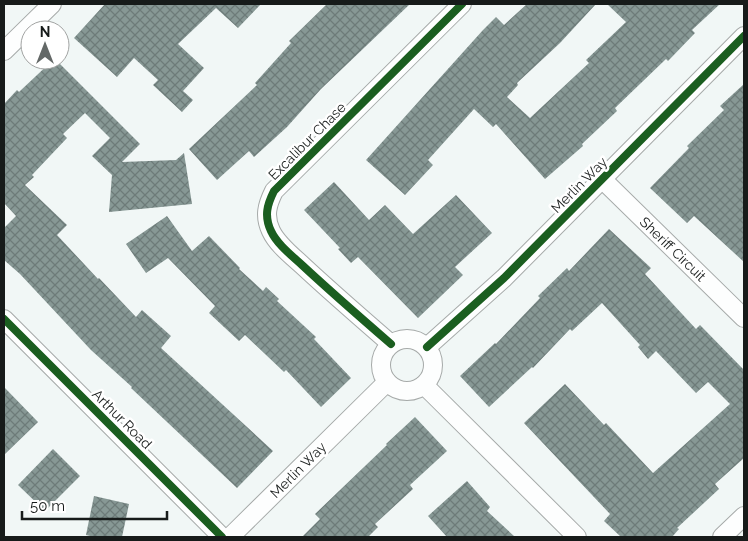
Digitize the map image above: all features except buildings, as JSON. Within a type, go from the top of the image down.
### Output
[{"type":"street","points":[[4,51],[52,4]]},
{"type":"street","name":"Excalibur Chase","points":[[391,344],[281,245],[271,232],[266,216],[268,203],[274,191],[462,4]]},
{"type":"street","name":"Merlin Way","points":[[427,347],[504,278],[744,36]]},
{"type":"street","name":"Sheriff Circuit","points":[[602,179],[744,318]]},
{"type":"street","name":"Arthur Road","points":[[4,319],[222,537]]},
{"type":"street","points":[[409,339],[419,341],[427,347],[432,356],[433,367],[430,377],[424,385],[415,390],[405,391],[395,388],[387,382],[382,373],[381,362],[384,352],[391,344],[409,339]]},
{"type":"street","name":"Merlin Way","points":[[230,537],[387,382]]},
{"type":"street","points":[[424,385],[577,537]]},
{"type":"street","points":[[722,537],[744,516]]},
{"type":"cycle path","points":[[391,344],[281,245],[269,226],[268,206],[274,191],[462,4]]},
{"type":"cycle path","points":[[427,347],[504,278],[744,36]]},
{"type":"cycle path","points":[[4,319],[222,537]]}]
